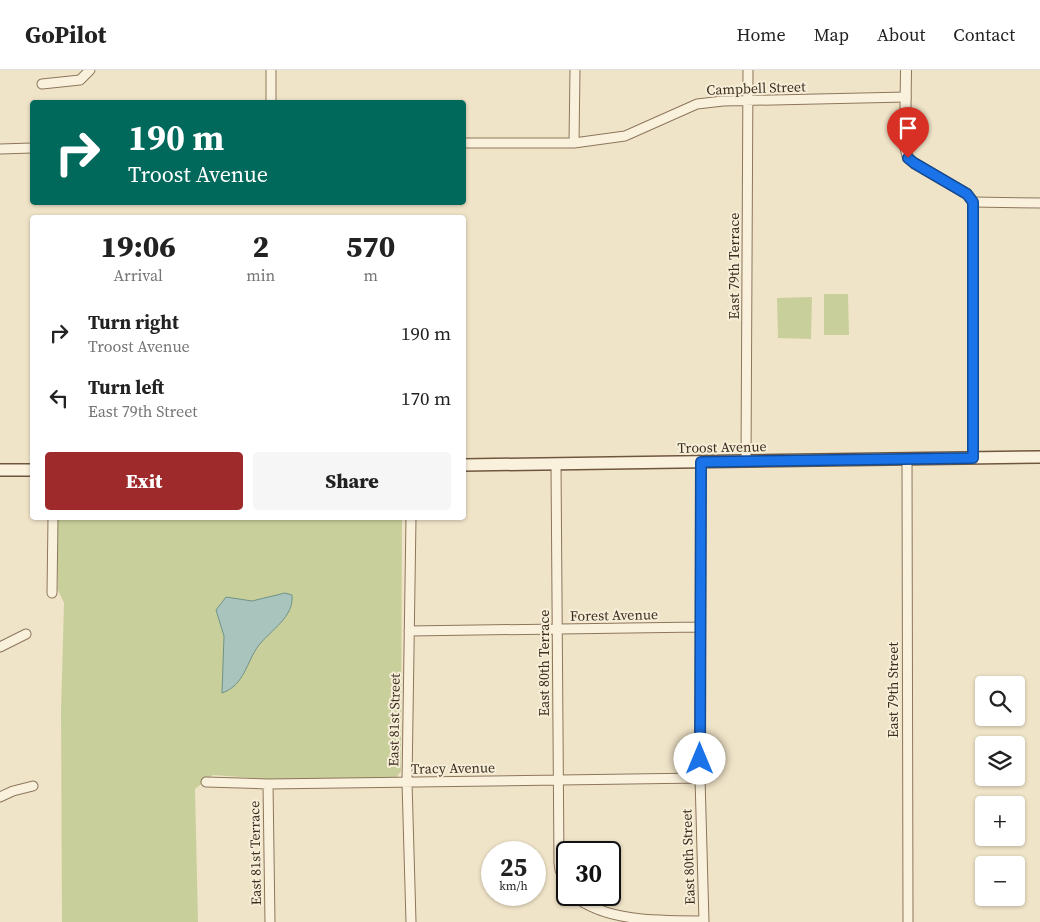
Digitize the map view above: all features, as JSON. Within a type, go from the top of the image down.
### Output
[{"type":"main road","name":"Troost Avenue","points":[[466,465],[1040,457]]},
{"type":"main road","points":[[0,470],[30,470]]},
{"type":"street","points":[[42,84],[80,80],[90,70]]},
{"type":"street","points":[[270,70],[271,100]]},
{"type":"street","points":[[574,70],[574,143]]},
{"type":"street","name":"East 79th Terrace","points":[[746,461],[748,70]]},
{"type":"street","points":[[906,70],[905,146],[908,158],[967,194],[973,202],[973,458]]},
{"type":"street","name":"Campbell Street","points":[[466,143],[574,143],[625,136],[697,104],[723,101],[906,98]]},
{"type":"street","points":[[0,149],[30,148]]},
{"type":"street","points":[[973,202],[1040,203]]},
{"type":"street","name":"East 79th Street","points":[[907,459],[908,922]]},
{"type":"street","name":"East 80th Street","points":[[701,462],[700,778],[704,921]]},
{"type":"street","name":"East 80th Terrace","points":[[556,464],[559,841]]},
{"type":"street","points":[[52,520],[52,593]]},
{"type":"street","name":"East 81st Street","points":[[411,520],[407,782],[411,922]]},
{"type":"street","name":"Forest Avenue","points":[[409,631],[700,627]]},
{"type":"street","points":[[0,647],[26,634]]},
{"type":"street","name":"Tracy Avenue","points":[[206,782],[268,784],[700,778]]},
{"type":"street","name":"East 81st Terrace","points":[[268,784],[270,922]]},
{"type":"street","points":[[0,797],[12,791],[33,786]]},
{"type":"street","points":[[584,906],[593,918],[624,921],[704,921]]},
{"type":"green space","points":[[824,294],[848,294],[849,335],[824,335]]},
{"type":"green space","points":[[812,297],[811,339],[778,338],[777,298]]},
{"type":"green space","points":[[57,520],[402,520],[401,771],[396,778],[268,779],[213,775],[195,789],[198,922],[62,922],[61,711],[64,603],[58,590]]},
{"type":"water","points":[[285,593],[292,595],[290,610],[259,645],[236,685],[222,693],[224,636],[216,610],[226,597],[252,601]]},
{"type":"route","points":[[700,759],[701,462],[973,458],[973,202],[967,194],[908,158]]}]
